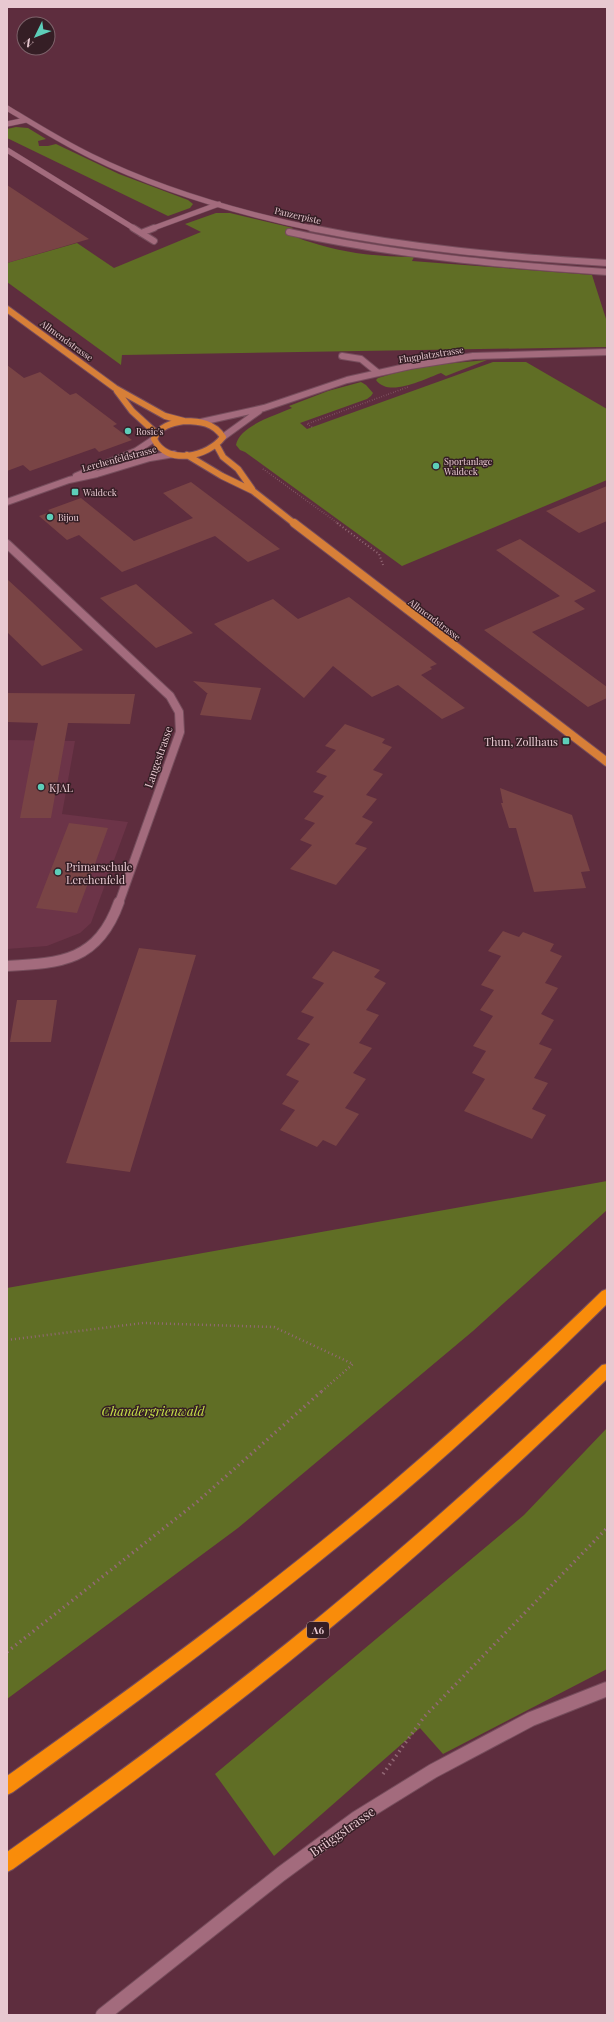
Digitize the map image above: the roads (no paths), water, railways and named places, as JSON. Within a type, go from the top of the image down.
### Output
[{"type":"highway","points":[[7,1786],[103,1719],[191,1654],[352,1528],[492,1406],[607,1295]]},
{"type":"highway","name":"A6","points":[[7,1863],[154,1757],[323,1625],[463,1506],[533,1442],[607,1370]]},
{"type":"main road","name":"Allmendstrasse","points":[[7,309],[115,388],[165,416],[184,421]]},
{"type":"main road","name":"Allmendstrasse","points":[[115,388],[132,411],[152,428],[155,436],[155,443],[160,449],[174,454]]},
{"type":"main road","points":[[155,436],[168,425],[184,421],[200,422],[217,429],[223,437],[218,446],[203,453],[187,455],[174,454]]},
{"type":"main road","name":"Allmendstrasse","points":[[218,446],[223,457],[238,469],[253,491]]},
{"type":"main road","name":"Allmendstrasse","points":[[187,455],[222,476],[253,491],[376,587],[607,762]]},
{"type":"street","name":"Panzerpiste","points":[[7,108],[26,120],[108,164],[166,187],[219,204],[312,228],[389,242],[478,254],[607,264]]},
{"type":"street","points":[[7,124],[26,120]]},
{"type":"street","points":[[7,150],[154,241]]},
{"type":"street","points":[[141,233],[219,204]]},
{"type":"street","points":[[289,232],[334,242],[433,258],[607,272]]},
{"type":"street","name":"Flugplatzstrasse","points":[[200,422],[264,408],[339,382],[377,372],[473,356],[581,356],[607,352]]},
{"type":"street","points":[[342,356],[361,359],[377,372]]},
{"type":"street","name":"Flugplatzstrasse","points":[[223,437],[264,408]]},
{"type":"street","name":"Lerchenfeldstrasse","points":[[69,480],[89,468],[135,450],[155,436]]},
{"type":"street","name":"Lerchenfeldstrasse","points":[[7,502],[69,480],[97,474],[142,460],[174,454]]},
{"type":"street","name":"Langestrasse","points":[[7,544],[170,696],[179,709],[182,721],[180,732],[114,920],[104,936],[91,948],[68,959],[44,964],[7,966]]},
{"type":"street","name":"Brüggstrasse","points":[[103,2015],[281,1874],[357,1818],[433,1771],[532,1719],[607,1689]]},
{"type":"place","name":"Rosie's","points":[[128,431]]},
{"type":"place","name":"Sportanlage Waldeck","points":[[436,466]]},
{"type":"place","name":"Waldeck","points":[[75,492]]},
{"type":"place","name":"Bijou","points":[[50,517]]},
{"type":"place","name":"Thun, Zollhaus","points":[[566,741]]},
{"type":"place","name":"KJAL","points":[[41,787]]},
{"type":"place","name":"Primarschule Lerchenfeld","points":[[58,872]]},
{"type":"park label","name":"Chandergrienwald","points":[[153,1410]]}]
